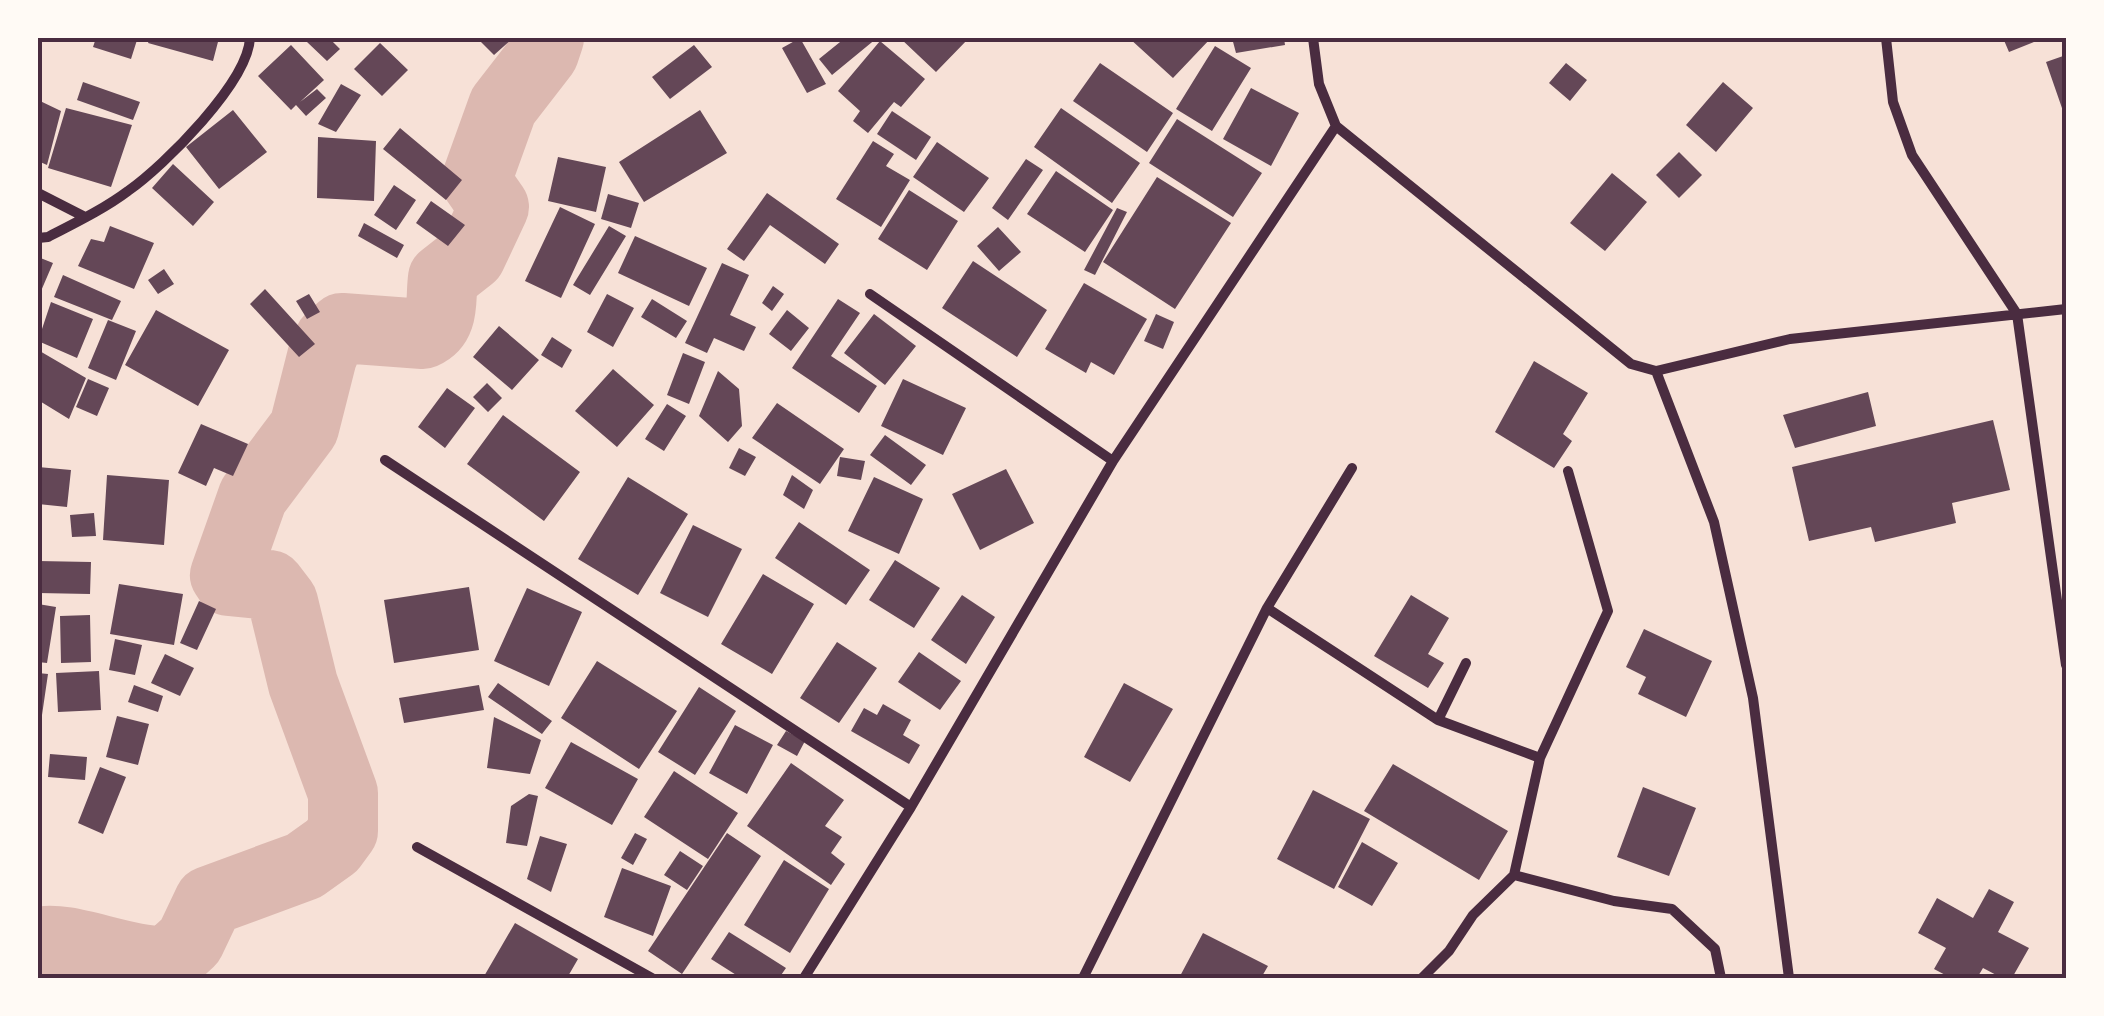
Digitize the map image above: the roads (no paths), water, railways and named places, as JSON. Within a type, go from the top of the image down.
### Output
[{"type":"street","points":[[38,238],[85,218],[130,190],[198,127],[250,54],[250,38]]},
{"type":"street","points":[[1313,38],[1318,84],[1336,126],[1631,364],[1656,371],[1790,340],[2066,309]]},
{"type":"street","points":[[1886,38],[1892,102],[1912,154],[2017,314],[2066,665]]},
{"type":"street","points":[[804,978],[911,807],[1113,461],[1336,126]]},
{"type":"street","points":[[38,193],[85,218]]},
{"type":"street","points":[[870,294],[1113,461]]},
{"type":"street","points":[[1656,371],[1714,522],[1753,698],[1789,978]]},
{"type":"street","points":[[385,460],[911,807]]},
{"type":"street","points":[[1083,978],[1266,608],[1352,468]]},
{"type":"street","points":[[1422,978],[1450,951],[1473,915],[1514,876],[1540,758],[1608,611],[1568,471]]},
{"type":"street","points":[[1266,608],[1438,720],[1540,758]]},
{"type":"street","points":[[1438,720],[1466,663]]},
{"type":"street","points":[[417,847],[652,978]]},
{"type":"street","points":[[1514,876],[1614,900],[1672,909],[1715,949],[1721,978]]},
{"type":"waterway","points":[[38,942],[65,942],[134,958],[168,961],[190,941],[209,901],[304,866],[332,846],[343,831],[343,793],[303,684],[283,602],[270,585],[229,581],[225,575],[253,496],[304,428],[329,340],[342,328],[423,334],[435,324],[441,310],[443,278],[471,256],[494,207],[476,181],[503,106],[544,53],[549,38]]}]
